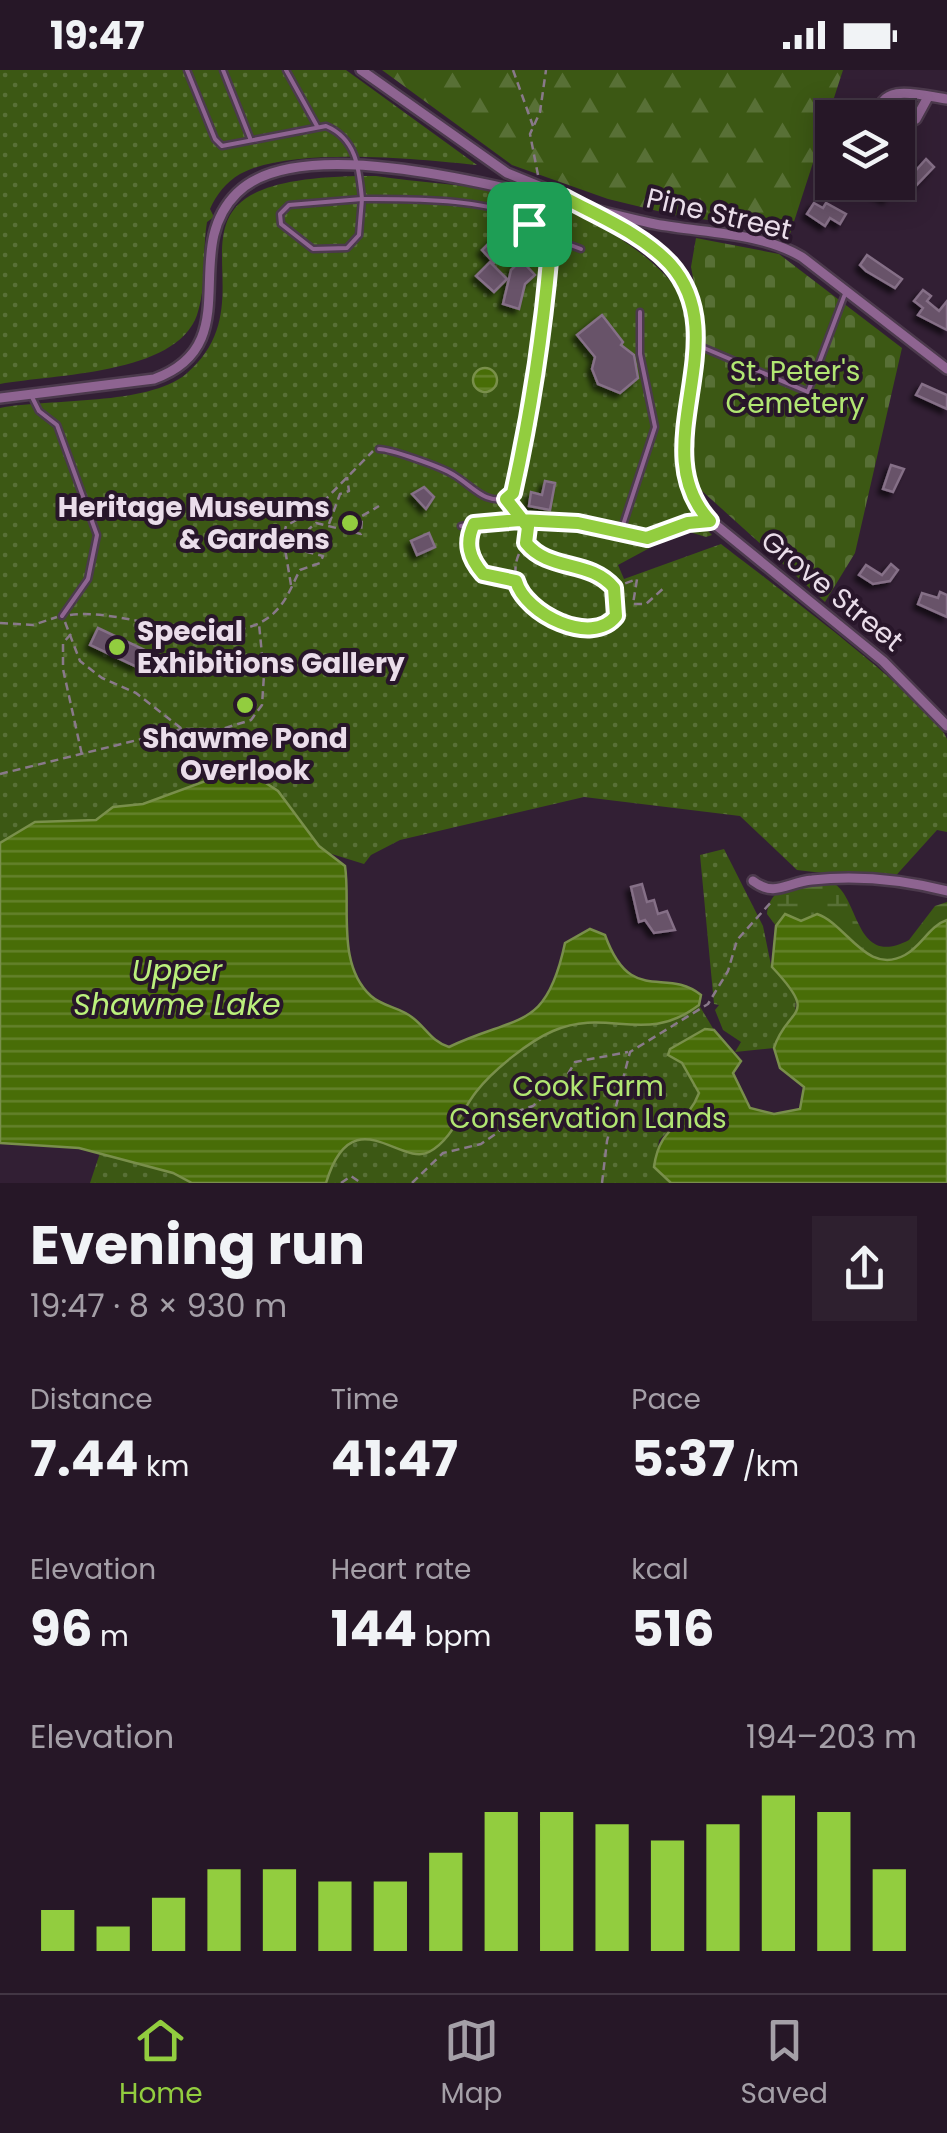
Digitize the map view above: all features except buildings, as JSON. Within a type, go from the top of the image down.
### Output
[{"type":"street","points":[[361,70],[507,173],[565,198]]},
{"type":"street","points":[[884,100],[901,92],[947,99]]},
{"type":"street","points":[[915,120],[928,97]]},
{"type":"street","points":[[0,398],[154,379],[177,371],[189,361],[208,322],[210,238],[227,204],[254,180],[282,170],[359,166],[565,198]]},
{"type":"street","name":"Pine Street","points":[[565,198],[652,223],[776,245],[802,258],[947,369]]},
{"type":"street","name":"Grove Street","points":[[565,198],[625,230],[667,261],[692,299],[697,345],[684,468],[692,500],[710,521],[883,661],[947,726]]},
{"type":"street","points":[[753,881],[765,890],[810,880],[902,880],[947,891]]},
{"type":"lane","points":[[187,70],[218,143],[232,146],[250,138],[317,126],[339,132],[359,166],[362,199],[359,235],[347,248],[313,249],[281,224],[280,214],[290,204],[362,199],[447,203],[513,213],[529,224]]},
{"type":"lane","points":[[223,70],[250,138]]},
{"type":"lane","points":[[286,70],[317,126]]},
{"type":"lane","points":[[557,225],[565,198]]},
{"type":"lane","points":[[529,224],[539,220],[557,225],[565,232],[566,242]]},
{"type":"lane","points":[[529,224],[527,236],[550,250]]},
{"type":"lane","points":[[550,250],[566,242],[581,248]]},
{"type":"lane","points":[[378,449],[396,449],[416,463],[454,475],[484,498],[510,498],[542,344],[550,250]]},
{"type":"lane","points":[[808,392],[845,294]]},
{"type":"lane","points":[[626,534],[622,528],[655,427],[640,354],[640,312]]},
{"type":"lane","points":[[697,345],[817,396]]},
{"type":"lane","points":[[31,395],[39,411],[57,425],[97,535],[88,579],[62,616]]},
{"type":"lane","points":[[461,526],[520,520],[578,523],[647,538],[688,523],[710,521]]},
{"type":"path","points":[[513,70],[533,127]]},
{"type":"path","points":[[540,184],[530,134],[546,70]]},
{"type":"path","points":[[291,587],[283,536],[286,526],[317,508],[366,455],[378,449]]},
{"type":"path","points":[[328,526],[340,494],[350,491],[347,476]]},
{"type":"path","points":[[0,624],[33,625],[62,616],[106,612],[166,629],[203,632],[259,624],[280,607],[300,570],[320,563],[323,556],[304,552],[302,546],[328,544],[324,537],[310,534],[309,529],[316,523],[361,534],[362,516],[379,506]]},
{"type":"path","points":[[520,520],[528,527],[526,543],[516,555],[516,581],[526,600],[562,622],[596,631],[607,628],[616,616],[614,588],[603,575],[544,558],[526,543]]},
{"type":"path","points":[[474,524],[468,548],[474,564],[483,574],[516,581]]},
{"type":"path","points":[[614,588],[637,579],[634,604],[646,604],[666,586]]},
{"type":"path","points":[[62,616],[72,632],[80,661],[136,693],[182,728]]},
{"type":"path","points":[[0,774],[182,728],[222,729],[251,720],[262,705],[259,624]]},
{"type":"path","points":[[72,632],[63,643],[63,669],[82,755]]},
{"type":"path","points":[[412,1183],[443,1154],[480,1144],[497,1133],[518,1111],[533,1106],[568,1074],[575,1062],[630,1052],[699,1013],[719,991],[737,940],[785,888]]},
{"type":"path","points":[[602,1183],[607,1141],[630,1052]]},
{"type":"path","points":[[341,1183],[351,1176],[361,1183]]},
{"type":"green space","points":[[0,70],[346,70],[477,165],[322,157],[262,165],[240,174],[222,189],[210,209],[214,217],[207,222],[200,304],[185,335],[140,361],[81,374],[0,384]]},
{"type":"green space","points":[[382,70],[843,70],[833,100],[815,100],[815,157],[789,237],[775,230],[674,215],[608,199],[512,165]]},
{"type":"green space","name":"Heritage Museums & Gardens","points":[[376,176],[495,190],[554,205],[628,244],[670,280],[683,300],[689,320],[689,349],[677,433],[680,485],[691,511],[712,535],[683,530],[618,565],[624,579],[721,544],[881,670],[936,722],[947,739],[947,832],[937,830],[891,881],[797,870],[740,816],[584,797],[400,840],[371,855],[364,864],[322,851],[230,773],[143,804],[113,807],[96,820],[35,822],[0,843],[0,408],[123,396],[169,384],[186,374],[212,341],[222,307],[222,243],[230,216],[253,194],[299,180]]},
{"type":"green space","name":"St. Peter's Cemetery","points":[[696,238],[779,254],[902,348],[855,553],[825,602],[691,481],[703,329],[691,267]]},
{"type":"green space","name":"Cook Farm Conservation Lands","points":[[724,849],[763,926],[771,965],[796,996],[795,1018],[774,1048],[735,1052],[741,1042],[723,1030],[715,1010],[719,1005],[714,1004],[700,855]]},
{"type":"green space","points":[[835,884],[861,929],[879,946],[909,940],[935,906],[947,902],[947,920],[911,951],[892,959],[868,954],[817,914],[801,922],[785,914],[776,926],[767,914],[775,895],[783,890]]},
{"type":"green space","name":"Cook Farm Conservation Lands","points":[[699,1005],[714,1030],[705,1029],[670,1050],[669,1055],[682,1063],[699,1093],[688,1112],[659,1140],[655,1167],[671,1183],[326,1183],[337,1158],[349,1144],[363,1139],[417,1154],[437,1147],[491,1075],[522,1049],[553,1031],[592,1023],[661,1023]]},
{"type":"green space","points":[[100,1153],[173,1173],[192,1183],[90,1183]]},
{"type":"water","points":[[485,368],[497,380],[485,392],[473,380]]},
{"type":"water","name":"Upper Shawme Lake","points":[[230,772],[255,776],[278,791],[319,846],[345,866],[349,951],[360,983],[376,1000],[408,1014],[443,1045],[449,1047],[526,1016],[549,992],[565,943],[590,929],[605,935],[626,971],[637,978],[688,987],[701,995],[699,1005],[661,1023],[592,1023],[553,1031],[522,1049],[491,1075],[437,1147],[417,1154],[362,1139],[349,1144],[337,1158],[326,1183],[192,1183],[173,1173],[79,1148],[0,1143],[0,843],[35,822],[96,820],[113,807],[143,804]]},
{"type":"water","points":[[785,914],[801,921],[817,914],[868,954],[891,960],[911,951],[947,920],[947,1183],[671,1183],[654,1167],[667,1133],[687,1113],[699,1093],[682,1063],[668,1055],[670,1049],[705,1029],[714,1030],[741,1061],[733,1073],[750,1108],[774,1114],[800,1109],[804,1087],[780,1068],[774,1048],[798,1004],[772,967],[776,926]]},
{"type":"place","name":"Heritage Museums & Gardens","points":[[350,523]]},
{"type":"place","name":"Special Exhibitions Gallery","points":[[117,647]]},
{"type":"place","name":"Shawme Pond Overlook","points":[[245,705]]},
{"type":"route","points":[[529,224],[527,236],[550,250],[542,344],[529,424],[513,493],[506,499],[520,520],[528,527],[526,543],[532,550],[559,564],[590,568],[614,588],[616,616],[607,628],[596,631],[562,622],[540,610],[526,600],[516,581],[483,574],[468,548],[470,534],[474,524],[520,520],[578,523],[647,538],[688,523],[710,521],[692,500],[684,468],[697,345],[696,317],[692,299],[667,261],[625,230],[565,198],[557,225],[539,220],[529,224]]}]
